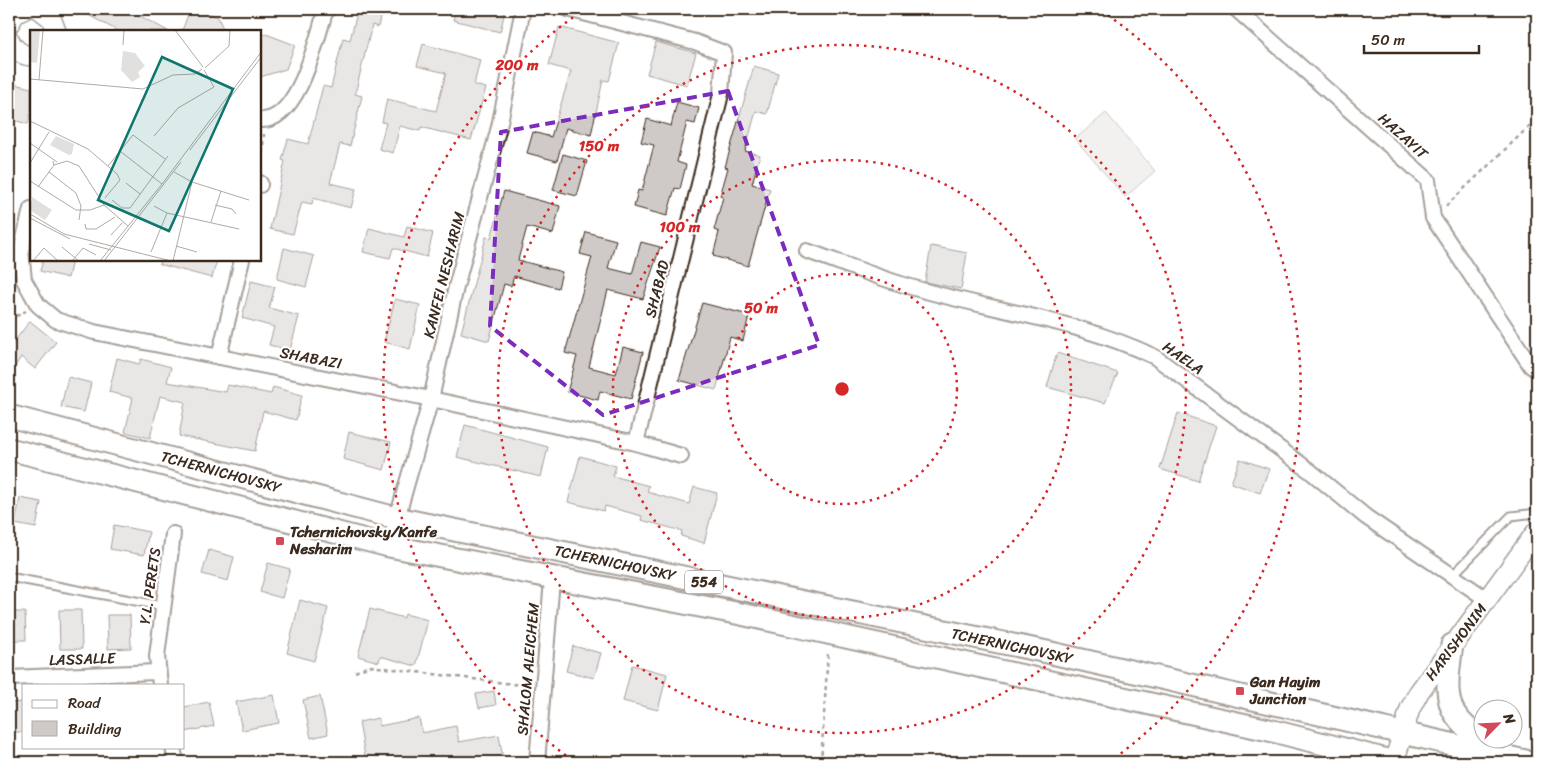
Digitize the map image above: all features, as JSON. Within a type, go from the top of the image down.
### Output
[{"type":"main road","name":"TCHERNICHOVSKY","points":[[9,416],[396,518],[1047,652],[1402,732]]},
{"type":"main road","name":"TCHERNICHOVSKY","points":[[9,449],[389,546],[741,614],[1269,730],[1394,762]]},
{"type":"main road","points":[[1452,645],[1447,680],[1447,698],[1453,712],[1464,727],[1508,757]]},
{"type":"main road","name":"554","points":[[1402,732],[1530,762]]},
{"type":"street","points":[[9,24],[15,14],[25,9]]},
{"type":"street","points":[[262,120],[286,110],[297,91],[308,69],[326,9]]},
{"type":"street","name":"KANFEI NESHARIM","points":[[389,546],[431,399],[456,287],[499,127],[523,9]]},
{"type":"street","name":"SHABAD","points":[[568,9],[695,42],[724,53],[721,94],[636,443]]},
{"type":"street","name":"HAZAYIT","points":[[1236,9],[1428,180],[1433,218],[1531,366],[1537,370]]},
{"type":"street","name":"SHABAZI","points":[[30,212],[21,251],[24,280],[38,304],[56,320],[94,332],[431,399],[636,443],[681,456]]},
{"type":"street","name":"HAELA","points":[[807,251],[904,285],[1092,333],[1128,344],[1155,357],[1310,471],[1366,517],[1488,600]]},
{"type":"street","points":[[220,357],[242,261]]},
{"type":"street","name":"HARISHONIM","points":[[1394,762],[1402,732],[1419,692],[1537,531]]},
{"type":"street","name":"Y.L. PERETS","points":[[158,678],[162,606],[173,534]]},
{"type":"street","name":"SHALOM ALEICHEM","points":[[537,762],[552,579]]},
{"type":"street","name":"LASSALLE","points":[[9,678],[158,678]]},
{"type":"street","points":[[173,748],[176,762]]},
{"type":"lane","points":[[1453,575],[1511,516],[1537,513]]},
{"type":"lane","points":[[9,577],[162,606]]},
{"type":"path","points":[[1433,218],[1537,119]]},
{"type":"path","points":[[261,152],[262,120]]},
{"type":"path","points":[[9,320],[38,304]]},
{"type":"path","points":[[821,762],[829,652]]},
{"type":"path","points":[[355,672],[369,666],[542,688]]},
{"type":"highlighted area","points":[[728,91],[819,345],[603,415],[490,326],[501,132]]},
{"type":"shaded area","points":[[1106,113],[1155,171],[1125,197],[1075,139]]},
{"type":"building","points":[[77,9],[127,9],[166,30],[116,30]]},
{"type":"building","points":[[190,9],[197,9],[218,17],[224,30],[182,30]]},
{"type":"building","points":[[358,9],[382,9],[378,27],[372,25],[355,94],[362,96],[350,146],[340,144],[330,183],[356,189],[351,208],[313,198],[312,204],[302,202],[293,234],[270,229],[285,161],[282,160],[288,139],[308,144],[323,86],[331,88],[343,38],[350,40]]},
{"type":"building","points":[[456,9],[495,9],[505,11],[500,32],[453,20]]},
{"type":"building","points":[[559,27],[619,43],[609,81],[603,80],[591,135],[566,128],[557,161],[527,153],[533,132],[551,137],[571,71],[549,65]]},
{"type":"building","points":[[266,34],[295,45],[286,69],[261,77],[261,36]]},
{"type":"building","points":[[656,42],[696,53],[687,85],[647,74]]},
{"type":"building","points":[[423,44],[480,60],[474,85],[486,88],[471,140],[421,127],[420,131],[400,126],[393,153],[379,149],[386,123],[382,122],[387,99],[436,111],[446,73],[417,66]]},
{"type":"building","points":[[754,66],[778,73],[767,114],[756,111],[745,151],[760,155],[752,184],[770,189],[748,266],[713,256],[719,232],[714,230],[723,197],[720,196],[728,168],[725,167]]},
{"type":"building","points":[[14,84],[30,88],[30,115],[28,124],[9,119],[9,103]]},
{"type":"building","points":[[677,102],[699,108],[695,124],[687,122],[677,162],[686,165],[680,189],[675,188],[667,216],[634,207],[638,190],[642,191],[654,145],[641,142],[647,119],[671,126]]},
{"type":"building","points":[[563,154],[587,161],[577,196],[553,190]]},
{"type":"building","points":[[504,191],[560,206],[553,234],[527,227],[518,260],[562,272],[558,288],[514,276],[511,286],[504,284],[489,341],[461,333],[486,237],[491,238]]},
{"type":"building","points":[[407,226],[433,233],[427,257],[393,248],[390,258],[363,252],[369,228],[404,237]]},
{"type":"building","points":[[586,232],[616,240],[608,268],[632,274],[641,242],[660,247],[643,299],[608,290],[589,367],[616,374],[623,347],[643,352],[631,399],[600,391],[598,400],[567,392],[577,356],[565,353],[592,257],[580,254]]},
{"type":"building","points":[[931,246],[967,253],[961,289],[925,282]]},
{"type":"building","points":[[284,248],[314,256],[306,287],[277,279]]},
{"type":"building","points":[[43,261],[72,261],[68,278],[40,271]]},
{"type":"building","points":[[160,261],[217,261],[212,278],[159,264]]},
{"type":"building","points":[[251,281],[275,287],[269,308],[299,316],[290,350],[269,345],[274,327],[242,318]]},
{"type":"building","points":[[395,299],[420,305],[410,349],[384,342]]},
{"type":"building","points":[[702,303],[749,315],[743,341],[730,337],[716,390],[679,380]]},
{"type":"building","points":[[30,321],[56,342],[35,369],[21,357],[9,376],[9,348]]},
{"type":"building","points":[[1057,353],[1118,373],[1105,403],[1047,387]]},
{"type":"building","points":[[117,358],[139,364],[141,359],[171,367],[167,382],[226,392],[228,385],[271,394],[273,387],[302,395],[296,420],[263,411],[255,451],[179,436],[185,402],[160,396],[150,438],[125,432],[133,398],[109,392]]},
{"type":"building","points":[[68,377],[91,383],[84,412],[61,407]]},
{"type":"building","points":[[1178,413],[1216,426],[1198,481],[1160,469]]},
{"type":"building","points":[[465,425],[548,447],[541,477],[457,457]]},
{"type":"building","points":[[349,432],[391,442],[384,470],[343,459]]},
{"type":"building","points":[[580,456],[616,466],[613,476],[649,486],[647,492],[689,504],[694,487],[717,493],[704,543],[681,536],[682,531],[641,520],[642,516],[605,506],[604,511],[568,502]]},
{"type":"building","points":[[1240,459],[1269,469],[1260,493],[1231,483]]},
{"type":"building","points":[[20,498],[41,502],[36,528],[15,524]]},
{"type":"building","points":[[114,525],[149,532],[144,555],[110,549]]},
{"type":"building","points":[[209,550],[234,557],[228,581],[202,574]]},
{"type":"building","points":[[268,563],[290,569],[282,598],[260,592]]},
{"type":"building","points":[[300,600],[328,608],[314,661],[287,653]]},
{"type":"building","points":[[370,609],[404,618],[405,614],[428,620],[416,666],[380,656],[379,662],[358,656]]},
{"type":"building","points":[[59,610],[81,610],[82,649],[60,649]]},
{"type":"building","points":[[9,612],[25,612],[26,640],[9,640]]},
{"type":"building","points":[[107,615],[130,615],[131,648],[108,649]]},
{"type":"building","points":[[573,646],[601,653],[594,678],[566,671]]},
{"type":"building","points":[[632,665],[667,674],[658,710],[623,701]]},
{"type":"building","points":[[494,691],[496,705],[479,708],[476,694]]},
{"type":"building","points":[[274,695],[279,723],[242,730],[236,702]]},
{"type":"building","points":[[320,696],[328,734],[311,738],[303,700]]},
{"type":"building","points":[[22,702],[22,732],[9,732],[9,703]]},
{"type":"building","points":[[209,702],[214,726],[185,732],[185,707]]},
{"type":"building","points":[[378,718],[379,726],[419,718],[422,733],[456,726],[459,742],[499,735],[503,759],[477,762],[476,756],[442,762],[442,759],[406,762],[405,758],[384,762],[366,762],[359,722]]},
{"type":"place","name":"Tchernichovsky/Kanfe Nesharim","points":[[280,541]]},
{"type":"place","name":"Gan Hayim Junction","points":[[1240,691]]}]
